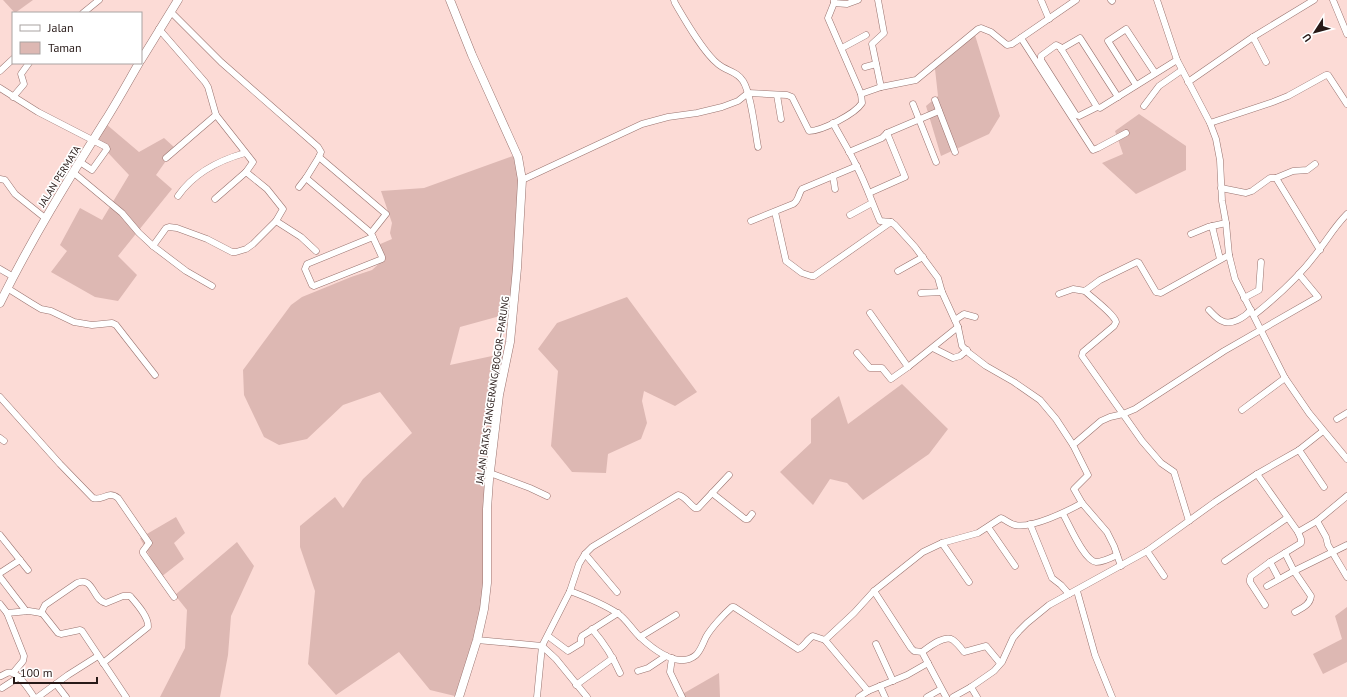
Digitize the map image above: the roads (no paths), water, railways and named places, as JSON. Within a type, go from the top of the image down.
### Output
[{"type":"main road","points":[[142,58],[178,0]]},
{"type":"main road","name":"JALAN BATAS TANGERANG/BOGOR–PARUNG","points":[[450,0],[472,55],[518,157],[522,180],[517,268],[510,342],[499,395],[490,473],[487,509],[487,583],[484,609],[459,697]]},
{"type":"main road","name":"JALAN PERMATA","points":[[0,302],[12,276],[45,218],[74,173],[138,64]]},
{"type":"street","points":[[85,12],[99,0]]},
{"type":"street","points":[[674,0],[683,17],[706,51],[718,64],[738,75],[746,85],[758,147]]},
{"type":"street","points":[[522,180],[642,124],[668,117],[697,113],[722,107],[732,104],[748,93],[787,95],[792,97],[809,131],[824,129],[861,106],[862,103],[862,94],[828,18],[834,1],[847,4],[858,0]]},
{"type":"street","points":[[878,0],[884,32],[873,43],[881,87]]},
{"type":"street","points":[[1040,0],[1049,19]]},
{"type":"street","points":[[862,94],[881,87],[916,80],[981,28],[991,32],[1007,45],[1012,44],[1076,0]]},
{"type":"street","points":[[1157,0],[1176,60],[1210,123],[1216,139],[1220,160],[1222,201],[1229,255],[1236,279],[1244,298],[1262,329],[1285,378],[1302,404],[1347,459]]},
{"type":"street","points":[[1188,82],[1253,38],[1314,0]]},
{"type":"street","points":[[1333,0],[1347,34]]},
{"type":"street","points":[[170,12],[221,62],[318,147],[321,152],[319,157],[299,187]]},
{"type":"street","points":[[1136,85],[1108,41],[1126,29],[1155,73]]},
{"type":"street","points":[[159,30],[205,82],[208,87],[216,115],[253,162],[246,172],[215,199]]},
{"type":"street","points":[[842,48],[866,35]]},
{"type":"street","points":[[1021,38],[1092,150],[1126,132]]},
{"type":"street","points":[[1061,49],[1080,38],[1118,97]]},
{"type":"street","points":[[1253,38],[1266,62]]},
{"type":"street","points":[[1097,107],[1061,49],[1056,45],[1041,56],[1041,60],[1076,115],[1080,116],[1097,107],[1100,108],[1176,60]]},
{"type":"street","points":[[0,71],[12,60]]},
{"type":"street","points":[[13,97],[24,84],[21,74],[28,64]]},
{"type":"street","points":[[865,67],[876,64]]},
{"type":"street","points":[[1144,106],[1159,86],[1182,70]]},
{"type":"street","points":[[1210,123],[1288,96],[1326,75],[1328,75],[1344,94],[1347,104]]},
{"type":"street","points":[[0,88],[50,119],[106,147],[107,149],[92,170],[80,162]]},
{"type":"street","points":[[777,95],[781,119]]},
{"type":"street","points":[[935,100],[955,152]]},
{"type":"street","points":[[913,104],[936,162]]},
{"type":"street","points":[[849,152],[882,138],[887,133],[939,111]]},
{"type":"street","points":[[166,158],[216,115]]},
{"type":"street","points":[[833,123],[857,166],[880,221],[891,222],[899,228],[938,278],[942,292],[958,327],[961,343],[986,366],[1014,382],[1040,400],[1056,419],[1073,445],[1088,475],[1074,489],[1082,503],[1107,532],[1121,566]]},
{"type":"street","points":[[869,193],[905,177],[887,133]]},
{"type":"street","points":[[178,196],[188,183],[203,171],[235,156],[246,153]]},
{"type":"street","points":[[306,178],[372,235],[382,259],[314,286],[312,285],[305,268],[307,264],[372,235],[386,214],[319,157]]},
{"type":"street","points":[[1221,188],[1246,193],[1252,191],[1270,178],[1276,178],[1293,171],[1307,170],[1315,164]]},
{"type":"street","points":[[751,221],[795,203],[802,189],[857,166]]},
{"type":"street","points":[[153,246],[166,228],[169,227],[177,228],[207,239],[232,252],[246,249],[276,221],[283,209],[267,189],[246,172]]},
{"type":"street","points":[[74,173],[122,213],[139,233],[153,246],[186,271],[212,286]]},
{"type":"street","points":[[833,176],[835,190]]},
{"type":"street","points":[[1276,178],[1320,250]]},
{"type":"street","points":[[0,179],[6,182],[15,194],[45,218]]},
{"type":"street","points":[[850,215],[872,203]]},
{"type":"street","points":[[775,212],[786,261],[796,270],[811,276],[814,276],[891,222]]},
{"type":"street","points":[[1209,310],[1221,321],[1229,323],[1253,312],[1274,299],[1320,250],[1337,224],[1347,214]]},
{"type":"street","points":[[276,221],[301,237],[316,251]]},
{"type":"street","points":[[1191,234],[1212,226],[1226,223]]},
{"type":"street","points":[[1212,226],[1220,259]]},
{"type":"street","points":[[1085,291],[1100,280],[1137,262],[1156,292],[1161,293],[1229,255]]},
{"type":"street","points":[[898,271],[923,257]]},
{"type":"street","points":[[1244,298],[1259,290],[1261,262]]},
{"type":"street","points":[[0,269],[12,276]]},
{"type":"street","points":[[1073,445],[1101,421],[1135,409],[1224,351],[1318,297],[1299,274]]},
{"type":"street","points":[[7,288],[41,309],[51,311],[74,322],[92,325],[116,325],[155,375]]},
{"type":"street","points":[[1059,294],[1073,290],[1085,291],[1115,318],[1116,322],[1114,326],[1083,352],[1082,356],[1122,414],[1159,460],[1175,474],[1189,521]]},
{"type":"street","points":[[921,293],[942,292]]},
{"type":"street","points":[[870,313],[908,367]]},
{"type":"street","points":[[955,320],[964,314],[975,317]]},
{"type":"street","points":[[857,353],[870,368],[882,368],[891,379],[958,327]]},
{"type":"street","points":[[932,348],[953,358],[960,356],[967,350]]},
{"type":"street","points":[[1242,410],[1285,378]]},
{"type":"street","points":[[1,400],[93,498],[99,499],[110,495],[118,498],[149,543],[143,553],[174,597]]},
{"type":"street","points":[[1337,418],[1347,413]]},
{"type":"street","points":[[953,697],[961,695],[994,671],[1014,638],[1023,627],[1049,605],[1077,591],[1147,551],[1257,474],[1299,450],[1323,431]]},
{"type":"street","points":[[1299,450],[1324,487]]},
{"type":"street","points":[[490,473],[547,496]]},
{"type":"street","points":[[1257,474],[1301,538],[1301,543],[1270,562],[1251,576],[1250,579],[1252,585],[1265,605]]},
{"type":"street","points":[[538,697],[542,646],[570,591],[579,564],[585,554],[592,547],[678,495],[696,508],[729,475]]},
{"type":"street","points":[[712,493],[745,519],[748,519],[752,514]]},
{"type":"street","points":[[1298,532],[1317,521],[1347,496]]},
{"type":"street","points":[[825,640],[874,592],[920,554],[942,543],[978,533],[1001,518],[1016,525],[1030,524],[1063,514],[1082,503]]},
{"type":"street","points":[[1063,514],[1082,549],[1090,560],[1099,562],[1117,556]]},
{"type":"street","points":[[1225,561],[1287,518]]},
{"type":"street","points":[[1317,521],[1332,552],[1347,577]]},
{"type":"street","points":[[1030,524],[1052,578],[1069,594]]},
{"type":"street","points":[[988,527],[1015,566]]},
{"type":"street","points":[[0,535],[28,570]]},
{"type":"street","points":[[942,543],[969,582]]},
{"type":"street","points":[[1267,586],[1347,545]]},
{"type":"street","points":[[1147,551],[1164,576]]},
{"type":"street","points":[[1285,553],[1294,571],[1311,596],[1311,601],[1308,605],[1295,612]]},
{"type":"street","points":[[585,554],[617,592]]},
{"type":"street","points":[[0,573],[20,560]]},
{"type":"street","points":[[1270,562],[1279,579]]},
{"type":"street","points":[[0,577],[26,611]]},
{"type":"street","points":[[41,613],[45,605],[82,581],[87,582],[100,601],[104,603],[123,596],[130,596],[144,615],[148,623],[148,627],[103,663]]},
{"type":"street","points":[[570,591],[593,600],[618,613],[640,637],[653,648],[669,657],[682,661],[695,656],[701,649],[707,636],[732,607],[734,607],[798,649],[813,636],[825,640],[868,692]]},
{"type":"street","points":[[1077,591],[1095,655],[1112,697]]},
{"type":"street","points":[[874,592],[910,648],[914,651],[922,652],[938,641],[950,638],[954,640],[964,652],[987,647],[1000,663]]},
{"type":"street","points":[[0,604],[7,613],[24,658],[13,673]]},
{"type":"street","points":[[7,613],[26,611],[41,613],[58,633],[61,634],[80,630],[82,631],[126,697]]},
{"type":"street","points":[[548,636],[568,651],[581,643],[581,637],[618,613]]},
{"type":"street","points":[[640,637],[676,615]]},
{"type":"street","points":[[592,629],[613,658],[620,673]]},
{"type":"street","points":[[476,640],[542,646],[556,660],[586,697]]},
{"type":"street","points":[[876,644],[893,681]]},
{"type":"street","points":[[922,652],[946,697]]},
{"type":"street","points":[[38,697],[98,656]]},
{"type":"street","points":[[638,671],[648,668],[669,657]]},
{"type":"street","points":[[669,657],[670,672],[682,697]]},
{"type":"street","points":[[576,685],[613,658]]},
{"type":"street","points":[[858,697],[907,675],[928,662]]},
{"type":"street","points":[[1,689],[1,676],[7,673],[13,673],[19,677],[34,697]]},
{"type":"street","points":[[1,689],[19,677]]},
{"type":"street","points":[[56,684],[66,697]]},
{"type":"street","points":[[880,686],[885,697]]},
{"type":"street","points":[[971,687],[977,697]]},
{"type":"street","points":[[927,697],[941,689]]}]
